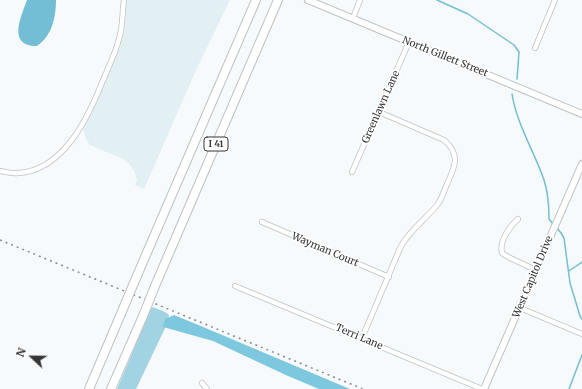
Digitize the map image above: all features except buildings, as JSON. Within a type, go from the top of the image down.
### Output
[{"type":"highway","name":"I 41","points":[[89,389],[256,0]]},
{"type":"highway","name":"I 41","points":[[111,389],[278,1]]},
{"type":"street","points":[[0,171],[18,173],[40,168],[55,158],[79,130],[90,111],[115,53],[121,31],[124,0]]},
{"type":"street","name":"North Gillett Street","points":[[308,0],[582,114]]},
{"type":"street","points":[[352,18],[360,0]]},
{"type":"street","points":[[534,48],[555,0]]},
{"type":"street","name":"Greenlawn Lane","points":[[352,172],[409,42]]},
{"type":"street","points":[[362,338],[405,240],[415,226],[437,204],[442,196],[454,170],[455,157],[452,148],[444,140],[379,112]]},
{"type":"street","name":"West Capitol Drive","points":[[483,389],[520,308],[582,164]]},
{"type":"street","points":[[518,219],[510,227],[502,245],[502,253],[536,270]]},
{"type":"street","name":"Wayman Court","points":[[262,222],[388,277]]},
{"type":"street","name":"Terri Lane","points":[[235,286],[483,389]]},
{"type":"street","points":[[520,308],[582,334]]},
{"type":"street","points":[[202,383],[207,389]]},
{"type":"shaded area","points":[[27,0],[56,0],[54,19],[50,32],[37,46],[28,45],[22,41],[19,36],[18,29]]},
{"type":"shaded area","points":[[127,0],[230,0],[197,68],[144,189],[135,185],[137,180],[135,173],[125,160],[90,145],[86,139],[83,129],[93,110],[120,47],[124,32]]},
{"type":"shaded area","points":[[153,307],[169,315],[168,322],[136,389],[117,389],[151,309]]},
{"type":"shaded area","points":[[174,315],[350,389],[319,389],[213,341],[163,327],[165,319]]},
{"type":"waterway","points":[[437,0],[468,14],[514,45],[519,52],[517,79]]},
{"type":"waterway","points":[[512,94],[514,105],[522,127],[544,180],[548,200],[549,219],[553,224]]},
{"type":"waterway","points":[[557,228],[564,238],[570,283],[582,319]]},
{"type":"waterway","points":[[569,271],[582,262]]},
{"type":"waterway","points":[[569,389],[582,355]]},
{"type":"railway","points":[[0,240],[363,389]]}]
